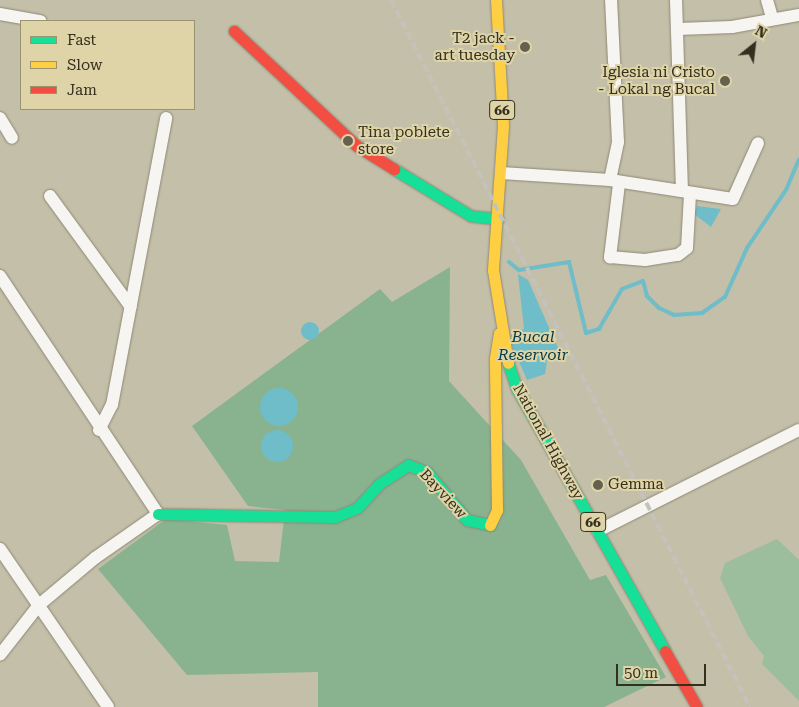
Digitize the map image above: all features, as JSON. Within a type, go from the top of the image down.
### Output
[{"type":"street","name":"National Highway","points":[[496,0],[501,173],[493,270],[499,332],[517,388],[697,707]]},
{"type":"street","points":[[611,0],[618,142],[610,257],[645,260],[678,255],[687,248],[676,0]]},
{"type":"street","points":[[767,0],[772,18]]},
{"type":"street","points":[[0,14],[34,20]]},
{"type":"street","points":[[678,29],[732,27],[772,18],[799,15]]},
{"type":"street","points":[[234,31],[358,146],[471,216],[498,219]]},
{"type":"street","points":[[0,118],[12,138]]},
{"type":"street","points":[[99,430],[112,405],[166,118]]},
{"type":"street","points":[[501,173],[615,182],[733,199],[758,143]]},
{"type":"street","points":[[50,196],[131,307]]},
{"type":"street","points":[[0,276],[99,430],[158,514],[39,605],[0,655]]},
{"type":"street","name":"Bayview","points":[[158,514],[312,520],[335,517],[356,508],[380,484],[408,465],[427,472],[467,520],[488,526],[496,520],[497,510],[495,358],[499,332]]},
{"type":"street","points":[[598,531],[799,430]]},
{"type":"street","points":[[0,549],[108,707]]},
{"type":"green space","points":[[450,267],[449,381],[521,460],[590,580],[606,575],[666,677],[604,707],[318,707],[318,672],[187,675],[98,569],[166,519],[227,525],[235,561],[279,562],[285,510],[248,506],[192,426],[380,289],[392,302]]},
{"type":"green space","points":[[777,539],[799,560],[799,701],[762,664],[764,656],[748,636],[720,578],[725,563]]},
{"type":"water","points":[[697,206],[721,209],[711,227],[694,214]]},
{"type":"water","name":"Bucal Reservoir","points":[[518,274],[528,280],[558,348],[548,355],[545,374],[527,380],[510,341],[512,332],[524,329]]},
{"type":"water","points":[[310,322],[316,325],[319,331],[316,337],[310,340],[304,337],[301,331],[304,325]]},
{"type":"water","points":[[279,388],[292,394],[298,407],[292,420],[279,426],[266,420],[260,407],[266,394]]},
{"type":"water","points":[[277,430],[283,431],[288,435],[292,440],[292,452],[288,457],[283,461],[277,462],[271,461],[266,457],[262,452],[261,446],[262,440],[266,435],[271,431]]},
{"type":"waterway","points":[[509,262],[519,270],[569,262],[586,333],[599,329],[622,289],[643,281],[647,296],[659,308],[674,315],[702,313],[725,297],[747,248],[786,190],[799,160]]},
{"type":"railway","points":[[391,0],[750,707]]},
{"type":"traffic: fast","points":[[394,169],[471,216],[498,219]]},
{"type":"traffic: fast","points":[[508,363],[517,389],[665,651]]},
{"type":"traffic: fast","points":[[158,514],[335,517],[357,508],[379,484],[408,465],[427,472],[467,520],[490,525]]},
{"type":"traffic: slow","points":[[496,0],[503,126],[493,270],[508,363]]},
{"type":"traffic: slow","points":[[490,525],[497,510],[495,358],[499,333]]},
{"type":"traffic: jam","points":[[234,31],[357,146],[394,169]]},
{"type":"traffic: jam","points":[[665,651],[697,707]]},
{"type":"place","name":"T2 jack - art tuesday","points":[[525,47]]},
{"type":"place","name":"Iglesia ni Cristo - Lokal ng Bucal","points":[[725,81]]},
{"type":"place","name":"Tina poblete store","points":[[348,141]]},
{"type":"place","name":"Gemma","points":[[598,485]]}]
